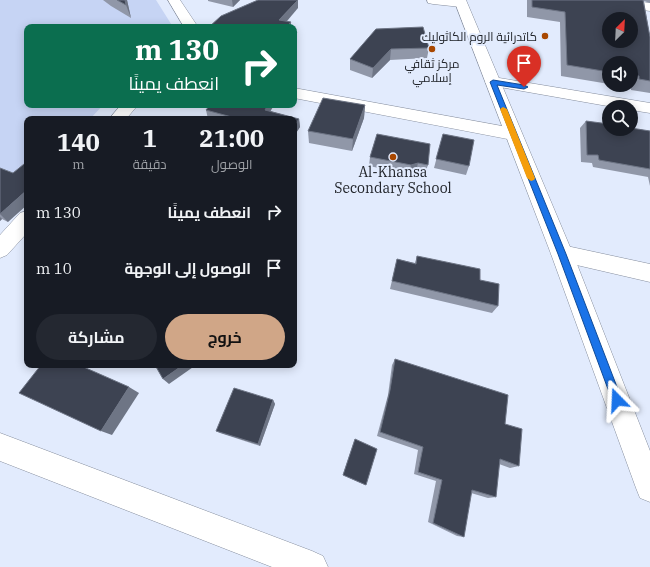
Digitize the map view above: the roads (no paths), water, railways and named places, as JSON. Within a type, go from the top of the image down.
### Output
[{"type":"street","points":[[174,0],[191,24]]},
{"type":"street","points":[[433,0],[460,2],[562,254],[650,488]]},
{"type":"street","points":[[600,0],[650,7]]},
{"type":"street","points":[[493,82],[650,108]]},
{"type":"street","points":[[297,94],[513,134]]},
{"type":"street","points":[[120,116],[127,108]]},
{"type":"street","points":[[0,249],[24,222]]},
{"type":"street","points":[[562,254],[650,273]]},
{"type":"street","points":[[0,447],[312,567]]},
{"type":"place","name":"كاتدرائية الروم الكاثوليك","points":[[545,36]]},
{"type":"place","name":"مركز ثقافي إسلامي","points":[[432,49]]},
{"type":"place","name":"Al-Khansa Secondary School","points":[[393,157]]}]
